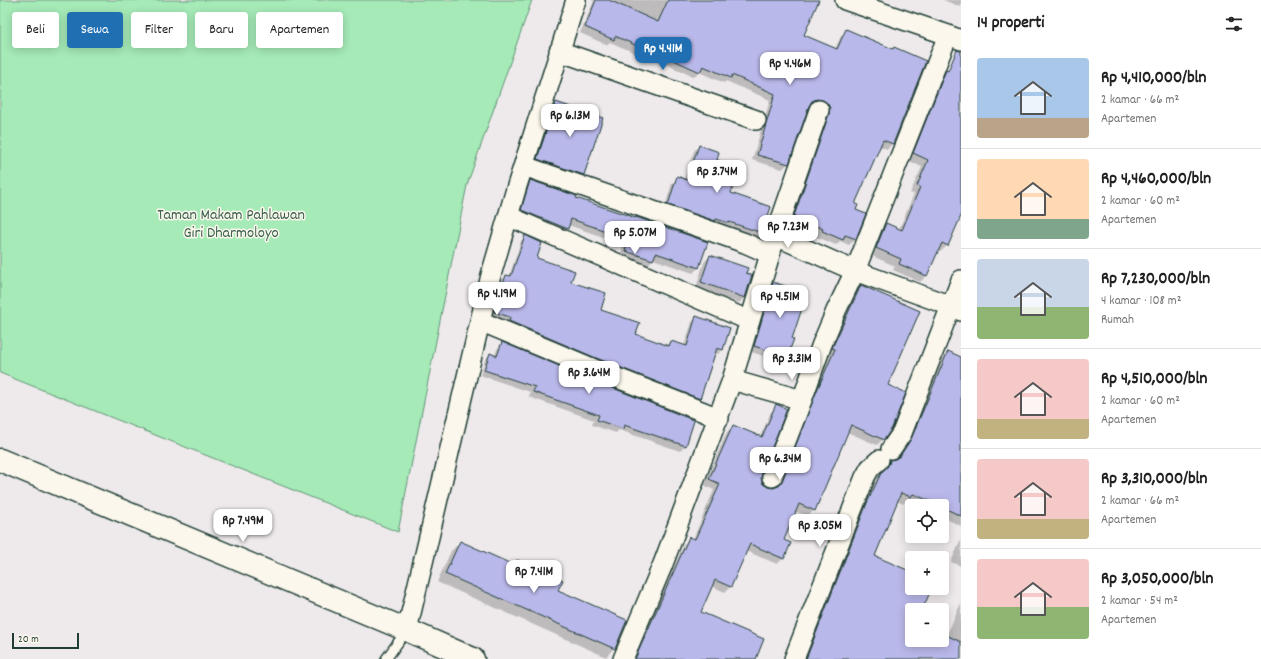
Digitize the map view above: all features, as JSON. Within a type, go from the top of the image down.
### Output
[{"type":"main road","points":[[0,460],[473,659]]},
{"type":"street","points":[[407,630],[491,275],[576,0]]},
{"type":"street","points":[[772,477],[828,331],[955,38],[845,0]]},
{"type":"street","points":[[559,51],[756,120]]},
{"type":"street","points":[[623,659],[663,564],[732,380],[773,245],[819,110]]},
{"type":"street","points":[[524,166],[745,243],[773,245],[855,271],[956,309]]},
{"type":"street","points":[[508,216],[750,321]]},
{"type":"street","points":[[794,659],[865,477],[870,468],[885,454],[902,433],[956,309],[961,280]]},
{"type":"street","points":[[480,321],[592,368],[718,418]]},
{"type":"street","points":[[732,380],[802,400]]},
{"type":"lane","points":[[386,659],[407,630]]},
{"type":"green space","name":"Taman Makam Pahlawan Giri Dharmoloyo","points":[[0,0],[532,0],[467,185],[398,532],[0,373]]},
{"type":"building","points":[[596,0],[609,0],[658,22],[668,0],[819,0],[804,35],[837,49],[846,29],[926,61],[893,144],[883,140],[855,204],[858,205],[856,210],[866,214],[856,239],[845,235],[843,240],[794,216],[829,114],[830,108],[827,103],[817,99],[812,101],[789,164],[757,155],[775,94],[732,75],[731,78],[703,66],[700,72],[643,46],[642,48],[615,36],[614,40],[585,27]]},
{"type":"building","points":[[957,50],[961,51],[961,216],[948,246],[942,243],[927,276],[899,264],[901,259],[876,248],[886,223],[902,230],[920,187],[917,186],[928,160],[913,153],[946,70],[948,71]]},
{"type":"building","points":[[556,102],[603,118],[584,175],[537,159]]},
{"type":"building","points":[[699,145],[719,152],[717,160],[740,168],[731,193],[771,207],[762,233],[729,222],[716,219],[715,221],[668,205],[677,176],[687,180]]},
{"type":"building","points":[[530,180],[577,196],[576,198],[708,242],[699,268],[656,253],[653,260],[625,251],[629,239],[571,219],[568,229],[521,210]]},
{"type":"building","points":[[525,235],[542,243],[537,258],[575,271],[571,282],[606,293],[601,310],[640,323],[636,334],[669,346],[671,341],[687,346],[696,316],[730,328],[723,350],[717,348],[700,399],[596,358],[509,321],[510,317],[494,312],[506,275],[511,276]]},
{"type":"building","points":[[710,255],[748,268],[746,273],[752,275],[745,298],[701,282]]},
{"type":"building","points":[[773,282],[807,293],[792,339],[794,339],[787,357],[754,346]]},
{"type":"building","points":[[861,285],[920,311],[888,385],[906,393],[892,428],[884,440],[851,425],[815,511],[799,504],[784,540],[791,543],[784,559],[750,544],[731,587],[715,580],[701,612],[764,639],[756,659],[635,659],[689,537],[695,539],[720,484],[709,479],[733,425],[762,437],[776,404],[787,409],[761,478],[763,484],[768,487],[773,488],[779,486],[835,349],[832,348]]},
{"type":"building","points":[[502,342],[693,420],[694,421],[686,446],[624,425],[623,429],[597,420],[599,415],[533,392],[535,387],[484,370],[490,353],[497,356]]},
{"type":"building","points":[[948,351],[961,357],[961,516],[949,510],[949,499],[925,499],[913,494],[911,497],[901,493],[875,556],[905,569],[905,595],[929,595],[925,603],[905,603],[905,647],[949,647],[949,636],[961,642],[961,659],[806,659],[867,503],[881,473],[889,464],[890,460],[900,456],[911,439]]},
{"type":"building","points":[[460,541],[514,565],[517,560],[563,580],[558,590],[627,620],[615,649],[445,574]]}]
